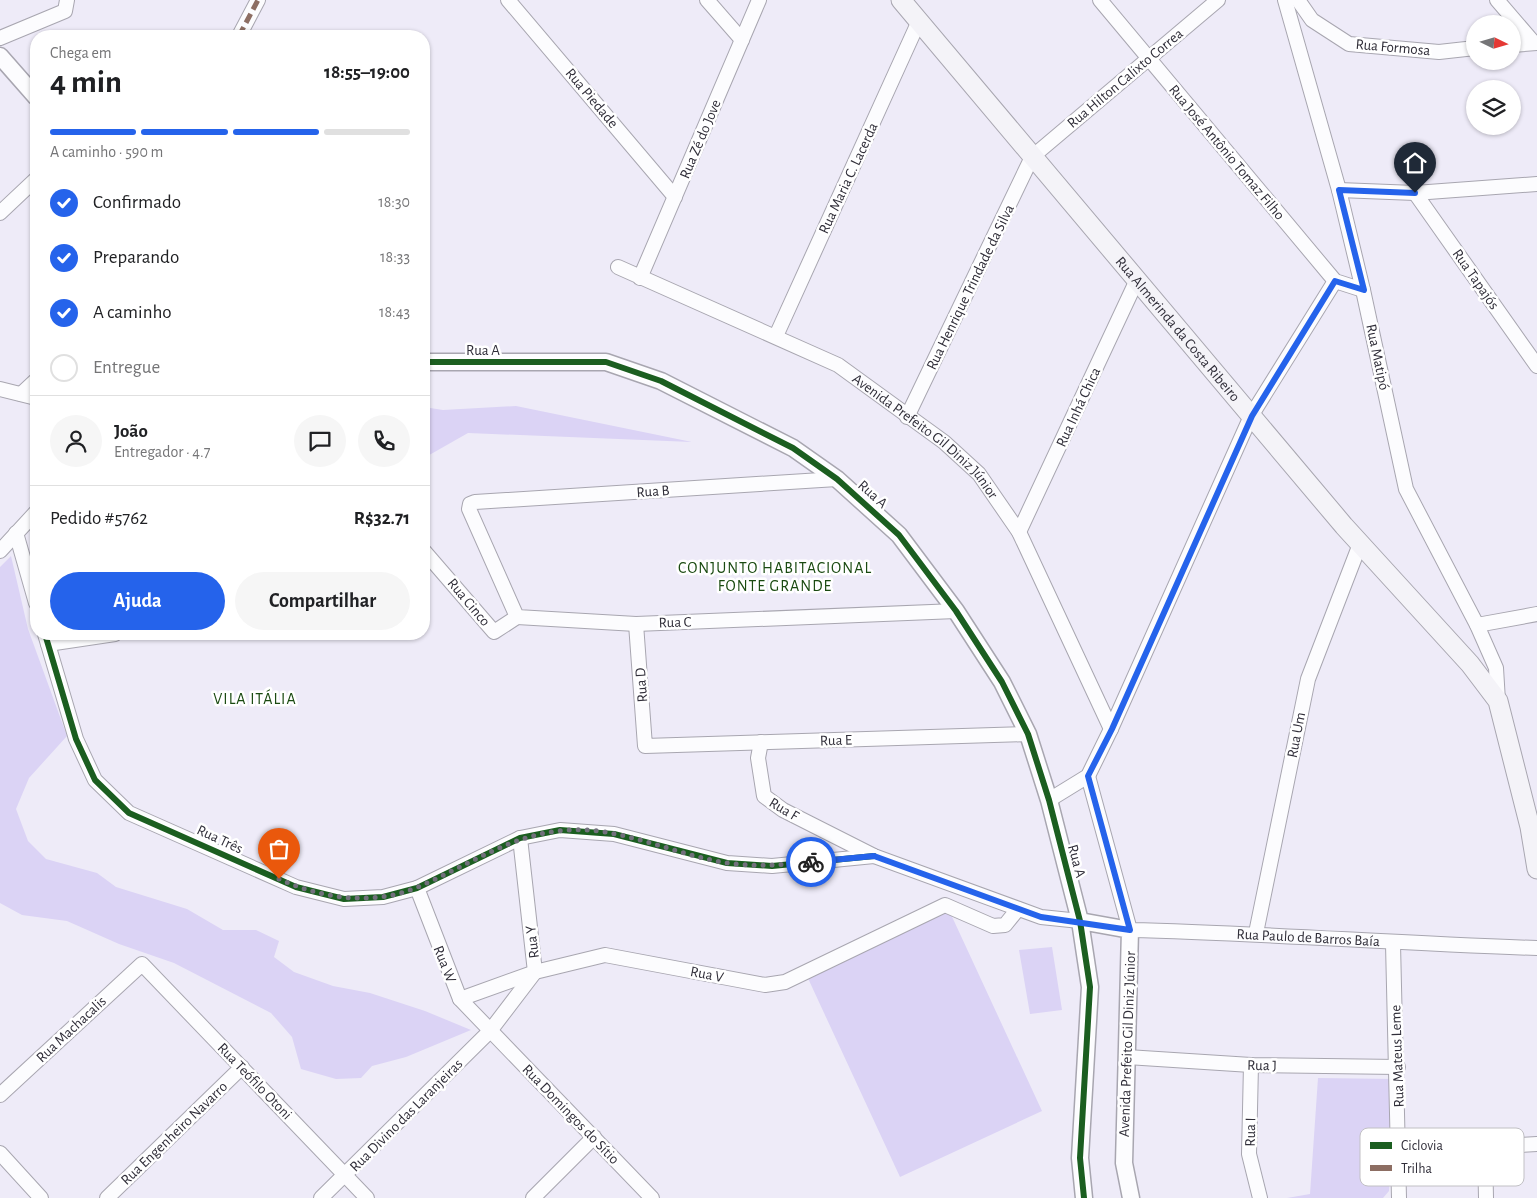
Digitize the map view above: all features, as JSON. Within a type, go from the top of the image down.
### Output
[{"type":"main road","name":"Rua Almerinda da Costa Ribeiro","points":[[901,0],[1136,282],[1360,544],[1470,664],[1498,701]]},
{"type":"main road","points":[[1498,701],[1530,827],[1537,869]]},
{"type":"street","points":[[0,38],[65,11],[67,0]]},
{"type":"street","points":[[242,30],[258,0]]},
{"type":"street","name":"Rua Piedade","points":[[508,0],[676,196]]},
{"type":"street","points":[[707,0],[742,40]]},
{"type":"street","name":"Rua Zé do Jove","points":[[640,278],[759,0]]},
{"type":"street","name":"Rua José Antônio Tomaz Filho","points":[[1100,0],[1335,281]]},
{"type":"street","name":"Rua Hilton Calixto Correa","points":[[1032,157],[1148,57],[1218,0]]},
{"type":"street","name":"Rua Matipó","points":[[1285,0],[1339,190],[1364,290],[1406,489],[1477,625],[1496,668],[1498,701]]},
{"type":"street","name":"Rua Formosa","points":[[1298,0],[1312,20],[1349,44],[1439,52],[1466,49]]},
{"type":"street","points":[[1497,0],[1536,43]]},
{"type":"street","name":"Rua Maria C. Lacerda","points":[[776,336],[919,22]]},
{"type":"street","points":[[1521,44],[1536,43]]},
{"type":"street","points":[[0,56],[30,90]]},
{"type":"street","name":"Rua Henrique Trindade da Silva","points":[[907,417],[1032,157]]},
{"type":"street","points":[[1339,190],[1415,193],[1537,184]]},
{"type":"street","points":[[0,213],[30,185]]},
{"type":"street","name":"Rua Tapajós","points":[[1415,193],[1537,366]]},
{"type":"street","name":"Avenida Prefeito Gil Diniz Júnior","points":[[618,267],[838,365],[907,417],[944,442],[979,474],[1019,532],[1112,729]]},
{"type":"street","points":[[1048,800],[1088,776],[1112,729],[1252,416],[1335,281],[1364,290]]},
{"type":"street","name":"Rua Inhá Chica","points":[[1019,532],[1136,282]]},
{"type":"street","name":"Rua A","points":[[430,362],[606,362],[662,381],[793,448],[837,479],[899,535],[956,611],[1002,682],[1028,734],[1048,800],[1080,922]]},
{"type":"street","points":[[21,394],[30,386]]},
{"type":"street","points":[[0,389],[30,396]]},
{"type":"street","name":"Rua B","points":[[518,617],[469,509],[470,504],[837,479]]},
{"type":"street","points":[[0,551],[30,518]]},
{"type":"street","points":[[16,533],[30,582]]},
{"type":"street","name":"Rua Um","points":[[1256,933],[1308,679],[1360,544]]},
{"type":"street","name":"Rua Cinco","points":[[430,557],[494,632],[518,617]]},
{"type":"street","name":"Rua C","points":[[518,617],[636,624],[956,611]]},
{"type":"street","points":[[1477,625],[1537,614]]},
{"type":"street","name":"Rua D","points":[[636,624],[645,746]]},
{"type":"street","name":"Rua Três","points":[[46,640],[76,739],[94,780],[129,813],[296,887],[344,899],[383,896],[417,888],[520,838],[560,830],[594,831],[614,834],[727,863],[772,866],[874,856]]},
{"type":"street","name":"Rua E","points":[[645,746],[1028,734]]},
{"type":"street","name":"Rua F","points":[[761,742],[758,758],[764,796],[783,810],[874,856],[1041,917],[1080,922]]},
{"type":"street","name":"Avenida Prefeito Gil Diniz Júnior","points":[[1088,776],[1130,930],[1124,1163],[1130,1198]]},
{"type":"street","name":"Rua Y","points":[[490,1031],[535,972],[520,838]]},
{"type":"street","name":"Rua W","points":[[417,888],[460,999],[490,1031]]},
{"type":"street","name":"Rua V","points":[[460,999],[535,972],[605,955],[765,985],[785,982],[945,904],[993,926],[1005,925],[1018,909]]},
{"type":"street","points":[[1080,922],[1090,986],[1080,1158],[1084,1198]]},
{"type":"street","name":"Rua Paulo de Barros Baía","points":[[1080,922],[1130,930],[1256,933],[1393,944],[1537,948]]},
{"type":"street","name":"Rua Mateus Leme","points":[[1393,944],[1399,1128]]},
{"type":"street","name":"Rua Teófilo Otoni","points":[[142,964],[367,1198]]},
{"type":"street","name":"Rua Machacalis","points":[[0,1095],[142,964]]},
{"type":"street","name":"Rua Domingos do Sítio","points":[[490,1031],[652,1198]]},
{"type":"street","name":"Rua Divino das Laranjeiras","points":[[322,1198],[490,1031]]},
{"type":"street","name":"Rua J","points":[[1127,1057],[1251,1065],[1398,1067]]},
{"type":"street","name":"Rua I","points":[[1251,1065],[1249,1154],[1260,1198]]},
{"type":"street","name":"Rua Engenheiro Navarro","points":[[107,1198],[242,1067]]},
{"type":"street","points":[[533,1198],[594,1137]]},
{"type":"street","points":[[1524,1145],[1537,1144]]},
{"type":"street","points":[[0,1153],[41,1198]]},
{"type":"shaded area","points":[[516,406],[692,442],[468,433],[430,455],[430,408],[443,410]]},
{"type":"shaded area","points":[[11,556],[30,640],[32,640],[67,736],[29,778],[16,809],[28,841],[46,859],[97,873],[116,887],[187,909],[223,930],[256,930],[279,941],[274,957],[294,972],[333,986],[370,993],[425,1011],[471,1030],[406,1057],[372,1066],[361,1078],[336,1079],[301,1069],[292,1037],[271,1013],[174,963],[119,944],[67,921],[22,915],[0,903],[0,567]]},
{"type":"shaded area","points":[[948,908],[1042,1111],[900,1177],[806,974]]},
{"type":"shaded area","points":[[1052,947],[1062,1010],[1030,1014],[1019,950]]},
{"type":"shaded area","points":[[1318,1078],[1395,1079],[1392,1128],[1360,1128],[1360,1186],[1389,1186],[1389,1191],[1383,1198],[1287,1198],[1310,1194]]},
{"type":"marked path","points":[[242,30],[258,0]]},
{"type":"cycle path","points":[[430,362],[606,362],[661,381],[793,448],[837,479],[899,535],[956,611],[1002,682],[1028,734],[1049,800],[1080,921],[1090,987],[1080,1158],[1084,1198]]},
{"type":"cycle path","points":[[47,640],[76,739],[95,780],[129,813],[296,887],[344,899],[383,897],[417,888],[520,838],[560,830],[614,834],[727,863],[772,866],[874,856]]},
{"type":"way so far","points":[[279,879],[296,887],[344,899],[383,896],[417,888],[520,838],[560,830],[594,831],[614,834],[654,846],[727,863],[772,866],[811,862]]},
{"type":"district","name":"CONJUNTO HABITACIONAL FONTE GRANDE","points":[[775,576]]},
{"type":"district","name":"VILA ITÁLIA","points":[[255,698]]},
{"type":"route","points":[[811,862],[874,856],[1041,917],[1130,930],[1088,776],[1112,729],[1252,416],[1335,281],[1364,290],[1339,190],[1415,193]]}]
